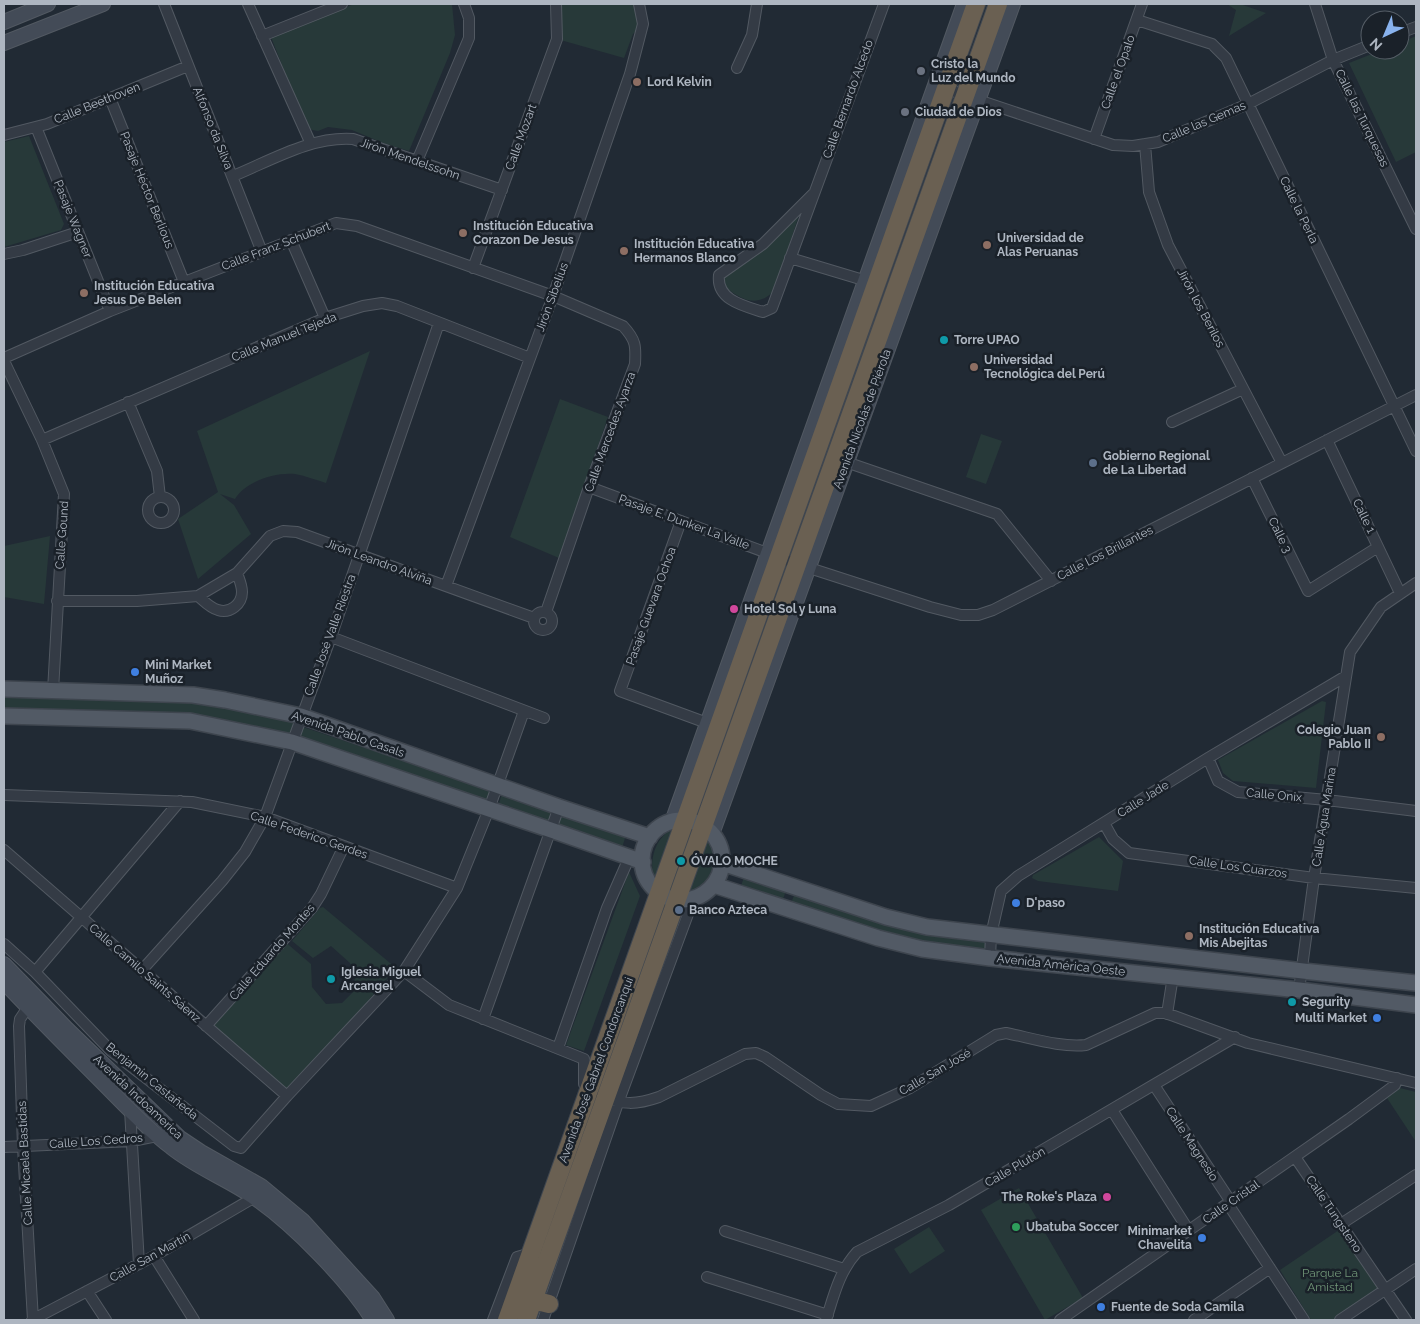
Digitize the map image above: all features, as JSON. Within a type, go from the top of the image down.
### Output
[{"type":"highway","points":[[678,821],[707,735],[773,556],[940,86],[976,4]]},
{"type":"highway","name":"Avenida Nicolás de Piérola","points":[[707,830],[971,98],[998,4]]},
{"type":"highway","name":"Avenida José Gabriel Condorcanqui","points":[[507,1320],[659,892],[678,821]]},
{"type":"highway","name":"Avenida José Gabriel Condorcanqui","points":[[526,1320],[542,1308],[582,1184],[685,899],[707,830]]},
{"type":"main road","points":[[4,22],[48,4]]},
{"type":"main road","points":[[4,43],[76,9],[103,4]]},
{"type":"main road","points":[[940,86],[964,4]]},
{"type":"main road","name":"Avenida Nicolás de Piérola","points":[[971,98],[1013,4]]},
{"type":"main road","name":"Avenida Nicolás de Piérola","points":[[803,566],[846,462],[858,413]]},
{"type":"main road","name":"Avenida Pablo Casals","points":[[4,689],[193,695],[301,716],[498,786],[650,837]]},
{"type":"main road","name":"Avenida Pablo Casals","points":[[4,716],[190,721],[292,742],[636,860]]},
{"type":"main road","points":[[678,821],[694,822],[707,830],[718,842],[721,852],[722,863],[714,885],[701,895],[685,899],[659,892],[650,883],[636,860],[650,837],[663,825],[678,821]]},
{"type":"main road","name":"Avenida América Oeste","points":[[722,863],[886,917],[927,927],[1416,983]]},
{"type":"main road","name":"Avenida América Oeste","points":[[714,885],[878,938],[922,949],[990,958],[1299,990],[1416,1006]]},
{"type":"main road","points":[[786,908],[792,886]]},
{"type":"main road","name":"Avenida Indoamerica","points":[[4,964],[120,1082],[180,1138],[303,1221],[373,1298],[387,1320]]},
{"type":"main road","name":"Avenida Indoamerica","points":[[4,982],[130,1110],[170,1147],[195,1164],[259,1192],[331,1268],[366,1308],[373,1320]]},
{"type":"street","name":"Alfonso da Silva","points":[[164,4],[262,252]]},
{"type":"street","points":[[248,4],[311,144]]},
{"type":"street","points":[[262,36],[342,4]]},
{"type":"street","points":[[417,161],[469,38],[469,18],[464,4]]},
{"type":"street","name":"Calle Mozart","points":[[473,268],[557,39],[556,4]]},
{"type":"street","name":"Jirón Sibelius","points":[[446,586],[553,296],[630,74],[643,24],[639,4]]},
{"type":"street","points":[[737,68],[752,35],[758,4]]},
{"type":"street","name":"Calle Bernardo Alcedo","points":[[813,194],[763,244],[719,275],[719,287],[723,293],[740,305],[763,312],[772,308],[884,4]]},
{"type":"street","name":"Calle el Opalo","points":[[1094,139],[1142,4]]},
{"type":"street","name":"Calle las Turquesas","points":[[1315,4],[1333,60],[1416,229]]},
{"type":"street","name":"Calle la Perla","points":[[1137,20],[1212,44],[1226,58],[1416,450]]},
{"type":"street","name":"Calle las Gemas","points":[[940,86],[1113,145],[1132,146],[1158,142],[1248,104],[1333,60],[1360,49]]},
{"type":"street","name":"Calle Beethoven","points":[[4,135],[47,124],[188,66]]},
{"type":"street","name":"Pasaje Héctor Berlious","points":[[110,98],[184,282]]},
{"type":"street","name":"Pasaje Wagner","points":[[36,127],[110,311]]},
{"type":"street","name":"Jirón Mendelssohn","points":[[232,176],[311,144],[340,138],[353,139],[502,190]]},
{"type":"street","name":"Jirón los Berilos","points":[[1146,144],[1149,192],[1168,245],[1282,463]]},
{"type":"street","name":"Calle Franz Schubert","points":[[4,360],[110,311],[336,223],[357,226],[553,296]]},
{"type":"street","points":[[4,254],[23,250],[78,232]]},
{"type":"street","points":[[291,240],[325,318]]},
{"type":"street","points":[[790,258],[870,282]]},
{"type":"street","name":"Calle Mercedes Ayarza","points":[[546,612],[589,487],[635,364],[636,346],[630,334],[623,326],[553,296]]},
{"type":"street","name":"Calle Manuel Tejeda","points":[[42,440],[325,318],[363,306],[382,303],[397,306],[530,358]]},
{"type":"street","name":"Calle José Valle Riestra","points":[[142,970],[222,881],[244,852],[265,817],[331,637],[439,324]]},
{"type":"street","name":"Calle Gound","points":[[4,360],[42,440],[64,494],[53,691]]},
{"type":"street","points":[[1172,422],[1243,389]]},
{"type":"street","name":"Calle Los Brillantes","points":[[773,556],[930,607],[961,615],[978,614],[993,610],[1051,581],[1416,395]]},
{"type":"street","points":[[128,402],[157,471],[160,497]]},
{"type":"street","name":"Calle 1","points":[[1327,440],[1400,592]]},
{"type":"street","points":[[846,462],[997,514],[1051,581]]},
{"type":"street","name":"Calle 3","points":[[1252,478],[1308,591],[1378,547]]},
{"type":"street","name":"Pasaje E. Dunker La Valle","points":[[589,487],[773,556]]},
{"type":"street","name":"Pasaje Guevara Ochoa","points":[[681,521],[620,692],[707,735]]},
{"type":"street","name":"Jirón Leandro Alviña","points":[[57,601],[137,601],[198,596],[237,573],[270,536],[283,531],[297,532],[534,618]]},
{"type":"street","points":[[198,596],[217,610],[225,611],[232,609],[242,597],[243,589],[237,573]]},
{"type":"street","name":"Calle Agua Marina","points":[[1299,990],[1314,878],[1350,652],[1381,607],[1400,592],[1416,583]]},
{"type":"street","points":[[546,612],[552,620],[551,626],[547,630],[536,628],[534,618],[536,614],[546,612]]},
{"type":"street","points":[[331,637],[544,718]]},
{"type":"street","name":"Calle Jade","points":[[990,958],[991,934],[1001,892],[1018,876],[1208,758],[1346,676]]},
{"type":"street","points":[[287,1096],[404,971],[458,888],[498,786],[524,711]]},
{"type":"street","name":"Calle Onix","points":[[1208,758],[1218,781],[1238,792],[1327,800],[1416,812]]},
{"type":"street","name":"Calle Federico Gerdes","points":[[4,796],[180,801],[265,817],[458,888]]},
{"type":"street","points":[[150,800],[157,803],[161,808],[164,814],[163,821]]},
{"type":"street","points":[[35,972],[180,801]]},
{"type":"street","points":[[483,1019],[559,807]]},
{"type":"street","name":"Calle Los Cuarzos","points":[[1104,823],[1113,839],[1128,853],[1314,878],[1416,888]]},
{"type":"street","name":"Calle Eduardo Montes","points":[[206,1026],[312,908],[344,846]]},
{"type":"street","name":"Calle Camilo Saints Sáenz","points":[[4,850],[287,1096]]},
{"type":"street","points":[[558,1048],[590,953],[608,908],[636,860]]},
{"type":"street","name":"Benjamin Castañeda","points":[[4,944],[35,972],[111,1051],[234,1146],[241,1148],[287,1096]]},
{"type":"street","points":[[404,971],[449,1005],[584,1059],[584,1084],[589,1090]]},
{"type":"street","points":[[1173,976],[1167,1014],[1248,1042],[1416,1083]]},
{"type":"street","name":"Calle Micaela Bastidas","points":[[28,1007],[20,1018],[19,1026],[23,1147],[33,1320]]},
{"type":"street","name":"Calle San José","points":[[589,1090],[612,1100],[638,1103],[658,1097],[745,1054],[756,1053],[838,1104],[871,1106],[910,1088],[996,1035],[1006,1033],[1078,1046],[1086,1045],[1155,1013],[1167,1014]]},
{"type":"street","name":"Calle Plutón","points":[[827,1317],[844,1269],[857,1252],[949,1205],[1235,1038]]},
{"type":"street","name":"Calle Cristal","points":[[1060,1320],[1295,1157],[1395,1085],[1397,1078]]},
{"type":"street","name":"Calle Magnesio","points":[[1154,1085],[1304,1320]]},
{"type":"street","points":[[130,1110],[139,1264]]},
{"type":"street","points":[[1112,1110],[1189,1231]]},
{"type":"street","name":"Calle Los Cedros","points":[[4,1147],[132,1141],[157,1136]]},
{"type":"street","name":"Calle Tungsteno","points":[[1295,1157],[1406,1320]]},
{"type":"street","points":[[1340,1224],[1416,1175]]},
{"type":"street","name":"Calle San Martín","points":[[33,1320],[154,1256],[259,1192]]},
{"type":"street","points":[[725,1231],[844,1269]]},
{"type":"street","points":[[493,1320],[517,1257],[531,1253]]},
{"type":"street","points":[[154,1256],[194,1320]]},
{"type":"street","points":[[1194,1320],[1270,1268]]},
{"type":"street","points":[[1340,1320],[1416,1269]]},
{"type":"street","points":[[706,1277],[827,1317]]},
{"type":"street","points":[[87,1291],[106,1320]]},
{"type":"green space","points":[[354,4],[452,4],[455,35],[450,53],[409,151],[352,130],[328,127],[318,131],[307,129],[271,37]]},
{"type":"green space","points":[[557,4],[635,4],[643,24],[633,34],[624,58],[557,39]]},
{"type":"green space","points":[[1227,4],[1240,4],[1266,13],[1229,36],[1236,10]]},
{"type":"green space","points":[[1416,36],[1416,152],[1396,162],[1349,63],[1360,59],[1410,60],[1410,39]]},
{"type":"green space","points":[[29,136],[64,224],[61,230],[4,247],[4,142]]},
{"type":"green space","points":[[801,209],[774,291],[756,301],[737,296],[725,287],[722,273]]},
{"type":"green space","points":[[370,351],[326,483],[295,474],[287,474],[262,479],[246,487],[235,499],[220,494],[234,505],[251,534],[198,579],[178,519],[218,492],[197,431]]},
{"type":"green space","points":[[560,399],[608,417],[559,558],[510,537]]},
{"type":"green space","points":[[981,434],[1002,441],[986,484],[966,477]]},
{"type":"green space","points":[[50,536],[44,604],[4,597],[4,546]]},
{"type":"green space","points":[[4,696],[197,703],[297,723],[291,739],[196,716],[4,713]]},
{"type":"green space","points":[[1322,701],[1326,702],[1316,788],[1233,781],[1223,773],[1218,760]]},
{"type":"green space","points":[[303,727],[490,790],[486,804],[298,741]]},
{"type":"green space","points":[[502,794],[626,835],[621,851],[497,809]]},
{"type":"green space","points":[[679,827],[660,884],[654,881],[652,873],[653,856],[659,841],[671,830]]},
{"type":"green space","points":[[1099,837],[1123,861],[1118,891],[1038,881],[1032,878],[1033,875]]},
{"type":"green space","points":[[706,838],[712,846],[714,854],[712,871],[701,886],[686,896]]},
{"type":"green space","points":[[629,872],[640,896],[584,1051],[566,1045]]},
{"type":"green space","points":[[745,874],[787,888],[782,902],[741,886]]},
{"type":"green space","points":[[796,891],[987,938],[985,954],[916,944],[790,905]]},
{"type":"green space","points":[[323,907],[396,968],[289,1095],[209,1028],[283,940],[311,964],[312,987],[326,1004],[342,1003],[354,991],[355,977],[350,963],[331,946],[313,958],[292,941],[320,908]]},
{"type":"green space","points":[[1400,1088],[1416,1092],[1416,1142],[1387,1098]]},
{"type":"green space","points":[[1019,1188],[1083,1298],[1045,1320],[981,1210]]},
{"type":"green space","points":[[929,1227],[945,1251],[910,1274],[894,1249]]},
{"type":"green space","name":"Parque La Amistad","points":[[1339,1230],[1380,1290],[1334,1320],[1311,1320],[1280,1270]]},
{"type":"place","name":"Cristo la Luz del Mundo","points":[[921,71]]},
{"type":"place","name":"Lord Kelvin","points":[[637,82]]},
{"type":"place","name":"Ciudad de Dios","points":[[905,112]]},
{"type":"place","name":"Institución Educativa Corazon De Jesus","points":[[463,233]]},
{"type":"place","name":"Universidad de Alas Peruanas","points":[[987,245]]},
{"type":"place","name":"Institución Educativa Hermanos Blanco","points":[[624,251]]},
{"type":"place","name":"Institución Educativa Jesus De Belen","points":[[84,293]]},
{"type":"place","name":"Torre UPAO","points":[[944,340]]},
{"type":"place","name":"Universidad Tecnológica del Perú","points":[[974,367]]},
{"type":"place","name":"Gobierno Regional de La Libertad","points":[[1093,463]]},
{"type":"place","name":"Hotel Sol y Luna","points":[[734,609]]},
{"type":"place","name":"Mini Market Muñoz","points":[[135,672]]},
{"type":"place","name":"Colegio Juan Pablo II","points":[[1381,737]]},
{"type":"place","name":"ÓVALO MOCHE","points":[[681,861]]},
{"type":"place","name":"D'paso","points":[[1016,903]]},
{"type":"place","name":"Banco Azteca","points":[[679,910]]},
{"type":"place","name":"Institución Educativa Mis Abejitas","points":[[1189,936]]},
{"type":"place","name":"Iglesia Miguel Arcangel","points":[[331,979]]},
{"type":"place","name":"Segurity","points":[[1292,1002]]},
{"type":"place","name":"Multi Market","points":[[1377,1018]]},
{"type":"place","name":"The Roke's Plaza","points":[[1107,1197]]},
{"type":"place","name":"Ubatuba Soccer","points":[[1016,1227]]},
{"type":"place","name":"Minimarket Chavelita","points":[[1202,1238]]},
{"type":"place","name":"Fuente de Soda Camila","points":[[1101,1307]]}]
